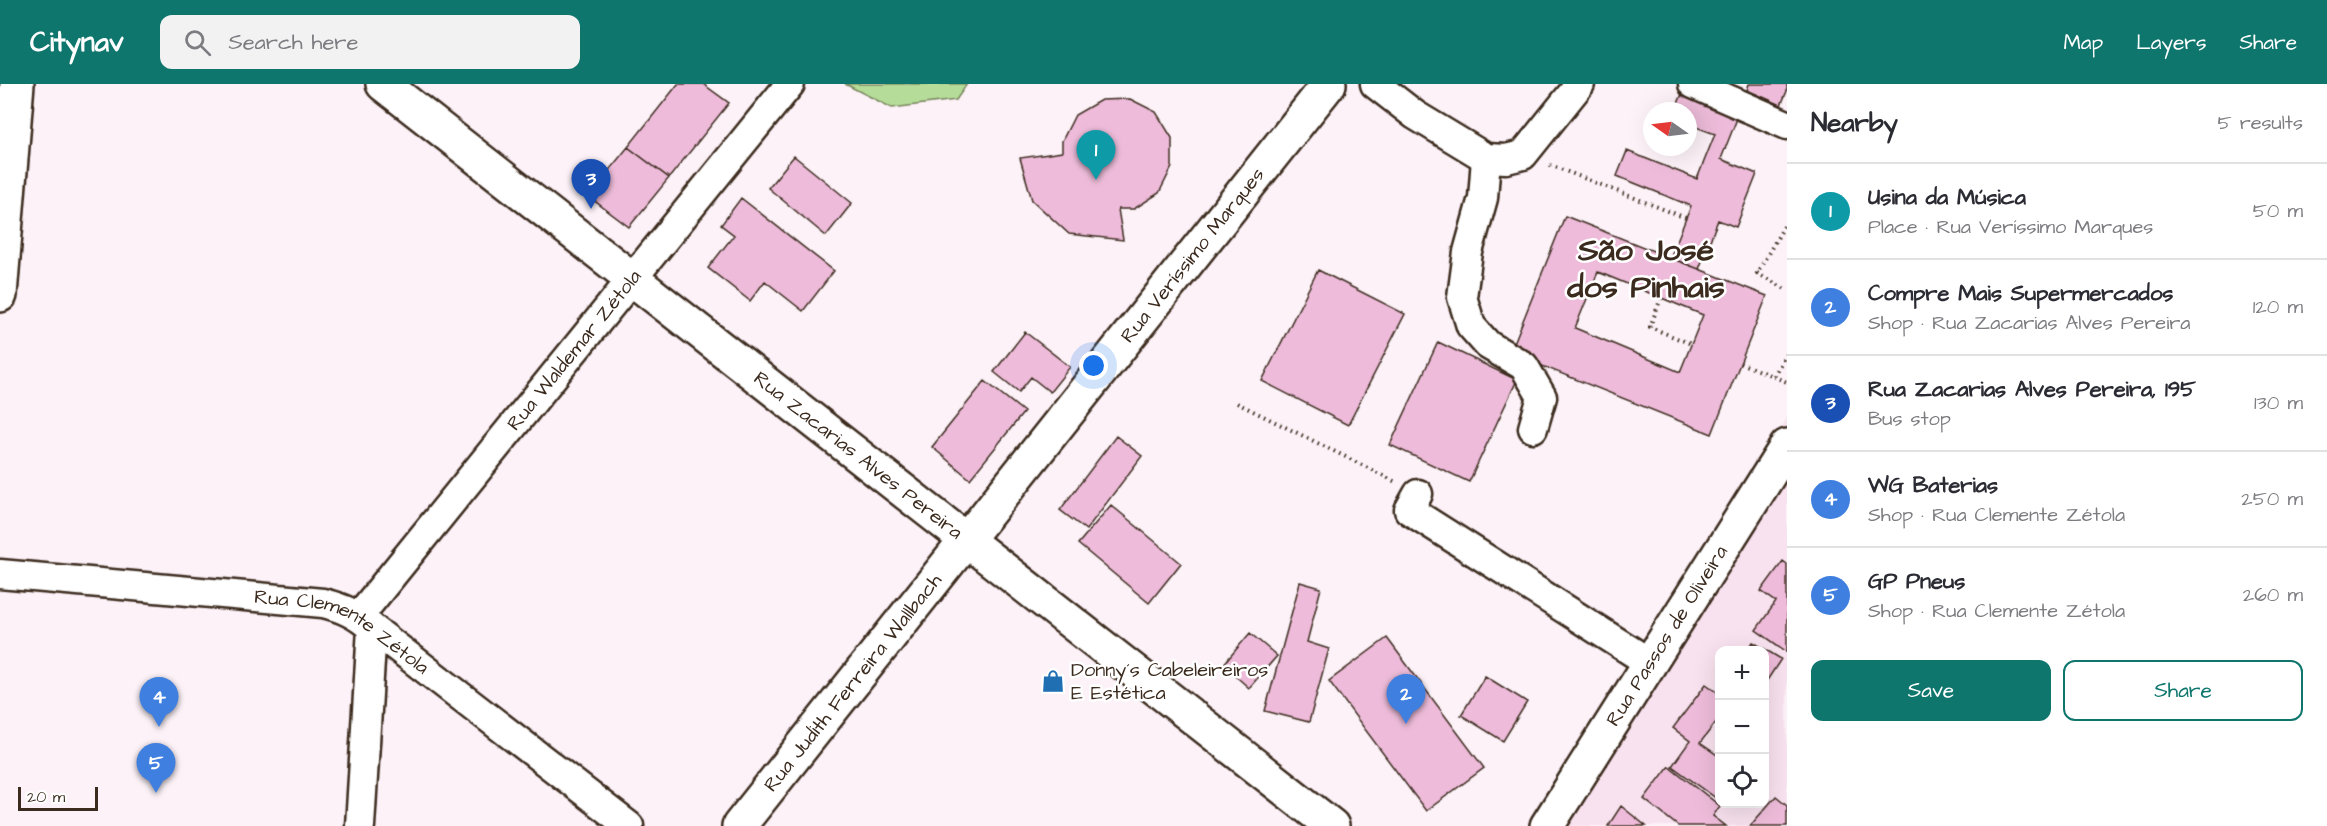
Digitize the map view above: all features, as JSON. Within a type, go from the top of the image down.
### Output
[{"type":"main road","points":[[0,295],[17,84]]},
{"type":"main road","name":"Rua Zacarias Alves Pereira","points":[[383,84],[1332,826]]},
{"type":"main road","name":"Rua Veríssimo Marques","points":[[966,540],[1329,84]]},
{"type":"main road","name":"Rua Passos de Oliveira","points":[[1547,826],[1787,446]]},
{"type":"main road","name":"Rua Judith Ferreira Wallbach","points":[[739,826],[966,540]]},
{"type":"street","name":"Rua Waldemar Zétola","points":[[365,622],[632,279],[790,84]]},
{"type":"street","points":[[1375,84],[1414,115],[1486,158],[1506,159],[1523,155],[1580,84]]},
{"type":"street","points":[[1693,84],[1787,125]]},
{"type":"street","points":[[1486,158],[1483,198],[1468,252],[1462,297],[1471,326],[1488,345],[1524,366],[1542,397],[1533,428]]},
{"type":"street","points":[[1418,494],[1410,510],[1650,663]]},
{"type":"street","name":"Rua Clemente Zétola","points":[[0,574],[324,603],[343,608],[365,622],[629,826]]},
{"type":"street","points":[[360,826],[365,622]]},
{"type":"path","points":[[1523,155],[1686,218]]},
{"type":"path","points":[[1787,220],[1757,273],[1787,290]]},
{"type":"path","points":[[1661,298],[1650,327],[1691,344]]},
{"type":"path","points":[[1774,376],[1787,352]]},
{"type":"path","points":[[1740,363],[1787,382]]},
{"type":"path","points":[[1237,403],[1418,494]]},
{"type":"shaded area","points":[[1787,418],[1787,826],[1533,826]]},
{"type":"green space","points":[[845,84],[967,84],[956,100],[892,108]]},
{"type":"building","points":[[678,84],[703,84],[729,103],[669,178],[628,147]]},
{"type":"building","points":[[1749,84],[1787,84],[1787,91],[1781,105],[1747,90]]},
{"type":"building","points":[[1684,89],[1740,111],[1721,159],[1757,174],[1736,227],[1718,220],[1699,269],[1670,258],[1691,206],[1617,176],[1627,151],[1697,179],[1715,134],[1697,127],[1697,102],[1679,102]]},
{"type":"building","points":[[1130,99],[1156,112],[1172,138],[1172,167],[1159,193],[1134,209],[1118,209],[1123,240],[1069,234],[1032,200],[1020,158],[1062,152],[1062,141],[1075,115],[1101,100]]},
{"type":"building","points":[[628,147],[669,178],[629,227],[588,196]]},
{"type":"building","points":[[794,156],[852,203],[826,236],[768,188]]},
{"type":"building","points":[[741,198],[834,271],[803,311],[765,281],[750,301],[708,268],[734,235],[721,225]]},
{"type":"building","points":[[1565,216],[1767,296],[1712,434],[1510,353]],"holes":[[[1598,272],[1703,315],[1680,372],[1575,328]]]},
{"type":"building","points":[[1318,270],[1405,314],[1348,425],[1262,381]]},
{"type":"building","points":[[1025,332],[1070,367],[1050,392],[1031,377],[1019,392],[994,372]]},
{"type":"building","points":[[1438,342],[1517,380],[1469,482],[1390,445]]},
{"type":"building","points":[[985,381],[1024,412],[970,479],[932,447]]},
{"type":"building","points":[[1116,436],[1142,456],[1086,530],[1060,510]]},
{"type":"building","points":[[1111,505],[1181,563],[1149,603],[1078,544]]},
{"type":"building","points":[[1783,561],[1787,564],[1787,652],[1756,630],[1776,602],[1761,591]]},
{"type":"building","points":[[1300,582],[1321,588],[1307,642],[1329,649],[1309,722],[1265,711]]},
{"type":"building","points":[[1250,633],[1277,656],[1249,688],[1223,665]]},
{"type":"building","points":[[1387,638],[1484,768],[1426,811],[1329,681]]},
{"type":"building","points":[[1769,652],[1781,659],[1769,677]]},
{"type":"building","points":[[1485,676],[1527,702],[1503,741],[1461,715]]},
{"type":"building","points":[[1706,684],[1715,690],[1715,724],[1700,743],[1715,754],[1715,797],[1672,766],[1690,741],[1673,728]]},
{"type":"building","points":[[1669,766],[1715,802],[1715,808],[1719,808],[1713,816],[1726,826],[1678,826],[1644,799]]},
{"type":"building","points":[[1776,796],[1787,805],[1787,826],[1750,826],[1766,808],[1769,808],[1769,804]]},
{"type":"building","points":[[1621,806],[1646,826],[1608,826]]},
{"type":"place","name":"Usina da Música","points":[[1096,180]]},
{"type":"place","name":"Rua Zacarias Alves Pereira, 195","points":[[591,209]]},
{"type":"place","name":"Donny´s Cabeleireiros E Estética","points":[[1053,681]]},
{"type":"place","name":"Compre Mais Supermercados","points":[[1406,724]]},
{"type":"place","name":"WG Baterias","points":[[159,727]]},
{"type":"place","name":"GP Pneus","points":[[156,793]]},
{"type":"district","name":"São José dos Pinhais","points":[[1646,268]]}]
